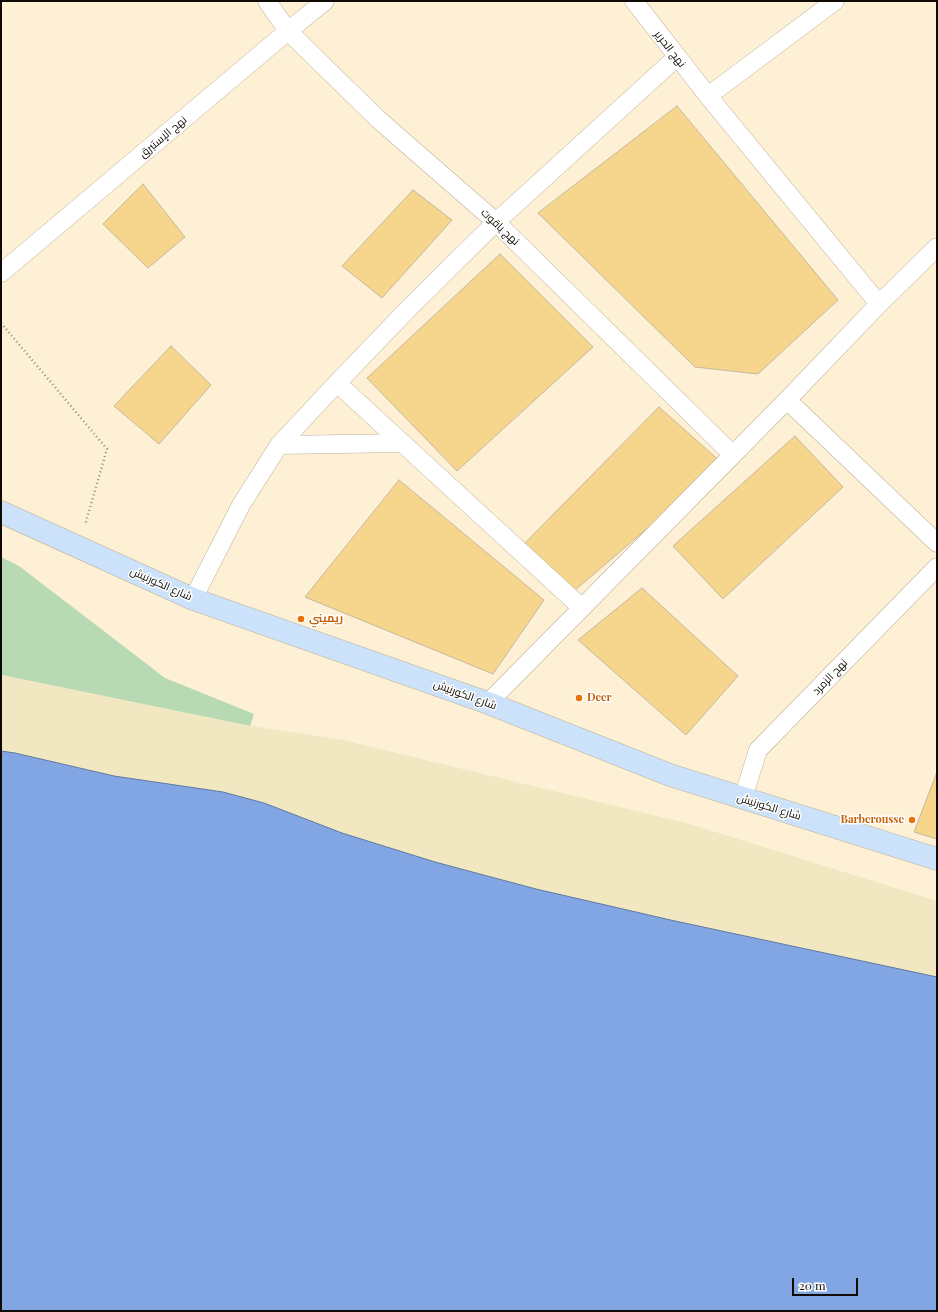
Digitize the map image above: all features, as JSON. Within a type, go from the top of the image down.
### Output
[{"type":"main road","name":"شارع الكورنيش","points":[[1,512],[193,599],[488,703],[670,775],[937,859]]},
{"type":"street","name":"نهج ياقوت","points":[[267,1],[288,31],[380,120],[496,222],[733,455]]},
{"type":"street","name":"نهج الإستبرق","points":[[1,273],[288,31],[326,1]]},
{"type":"street","name":"نهج الحرير","points":[[634,1],[676,57],[879,304]]},
{"type":"street","points":[[708,96],[835,1]]},
{"type":"street","points":[[193,599],[241,504],[279,445],[411,306],[496,222],[676,57]]},
{"type":"street","points":[[488,703],[787,400],[879,304],[937,247]]},
{"type":"street","points":[[337,383],[582,608]]},
{"type":"street","points":[[787,400],[937,542]]},
{"type":"street","points":[[279,445],[403,443]]},
{"type":"street","name":"نهج الزمرد","points":[[743,798],[758,750],[937,567]]},
{"type":"path","points":[[1,323],[107,449],[78,547]]},
{"type":"green space","points":[[1,557],[19,566],[165,678],[254,714],[250,726],[1,675]]},
{"type":"sand","points":[[1,675],[250,726],[343,740],[690,824],[937,901],[937,977],[675,921],[536,889],[435,862],[342,833],[264,803],[223,792],[114,776],[1,751]]},
{"type":"water","points":[[1,751],[114,776],[223,792],[264,803],[342,833],[435,862],[536,889],[675,921],[937,977],[937,1311],[1,1311]]},
{"type":"building","points":[[677,106],[838,300],[758,374],[695,367],[538,213]]},
{"type":"building","points":[[143,184],[185,237],[148,268],[103,224]]},
{"type":"building","points":[[413,190],[452,220],[382,298],[342,266]]},
{"type":"building","points":[[500,254],[593,347],[457,471],[367,378]]},
{"type":"building","points":[[171,346],[211,385],[159,444],[114,406]]},
{"type":"building","points":[[659,407],[723,464],[568,596],[518,550]]},
{"type":"building","points":[[795,436],[843,487],[723,599],[673,546]]},
{"type":"building","points":[[399,480],[544,600],[493,674],[305,597]]},
{"type":"building","points":[[642,588],[738,676],[686,735],[578,640]]},
{"type":"building","points":[[937,772],[937,839],[914,832]]},
{"type":"place","name":"ريميني","points":[[301,619]]},
{"type":"place","name":"Deer","points":[[579,698]]},
{"type":"place","name":"Barberousse","points":[[912,820]]}]
